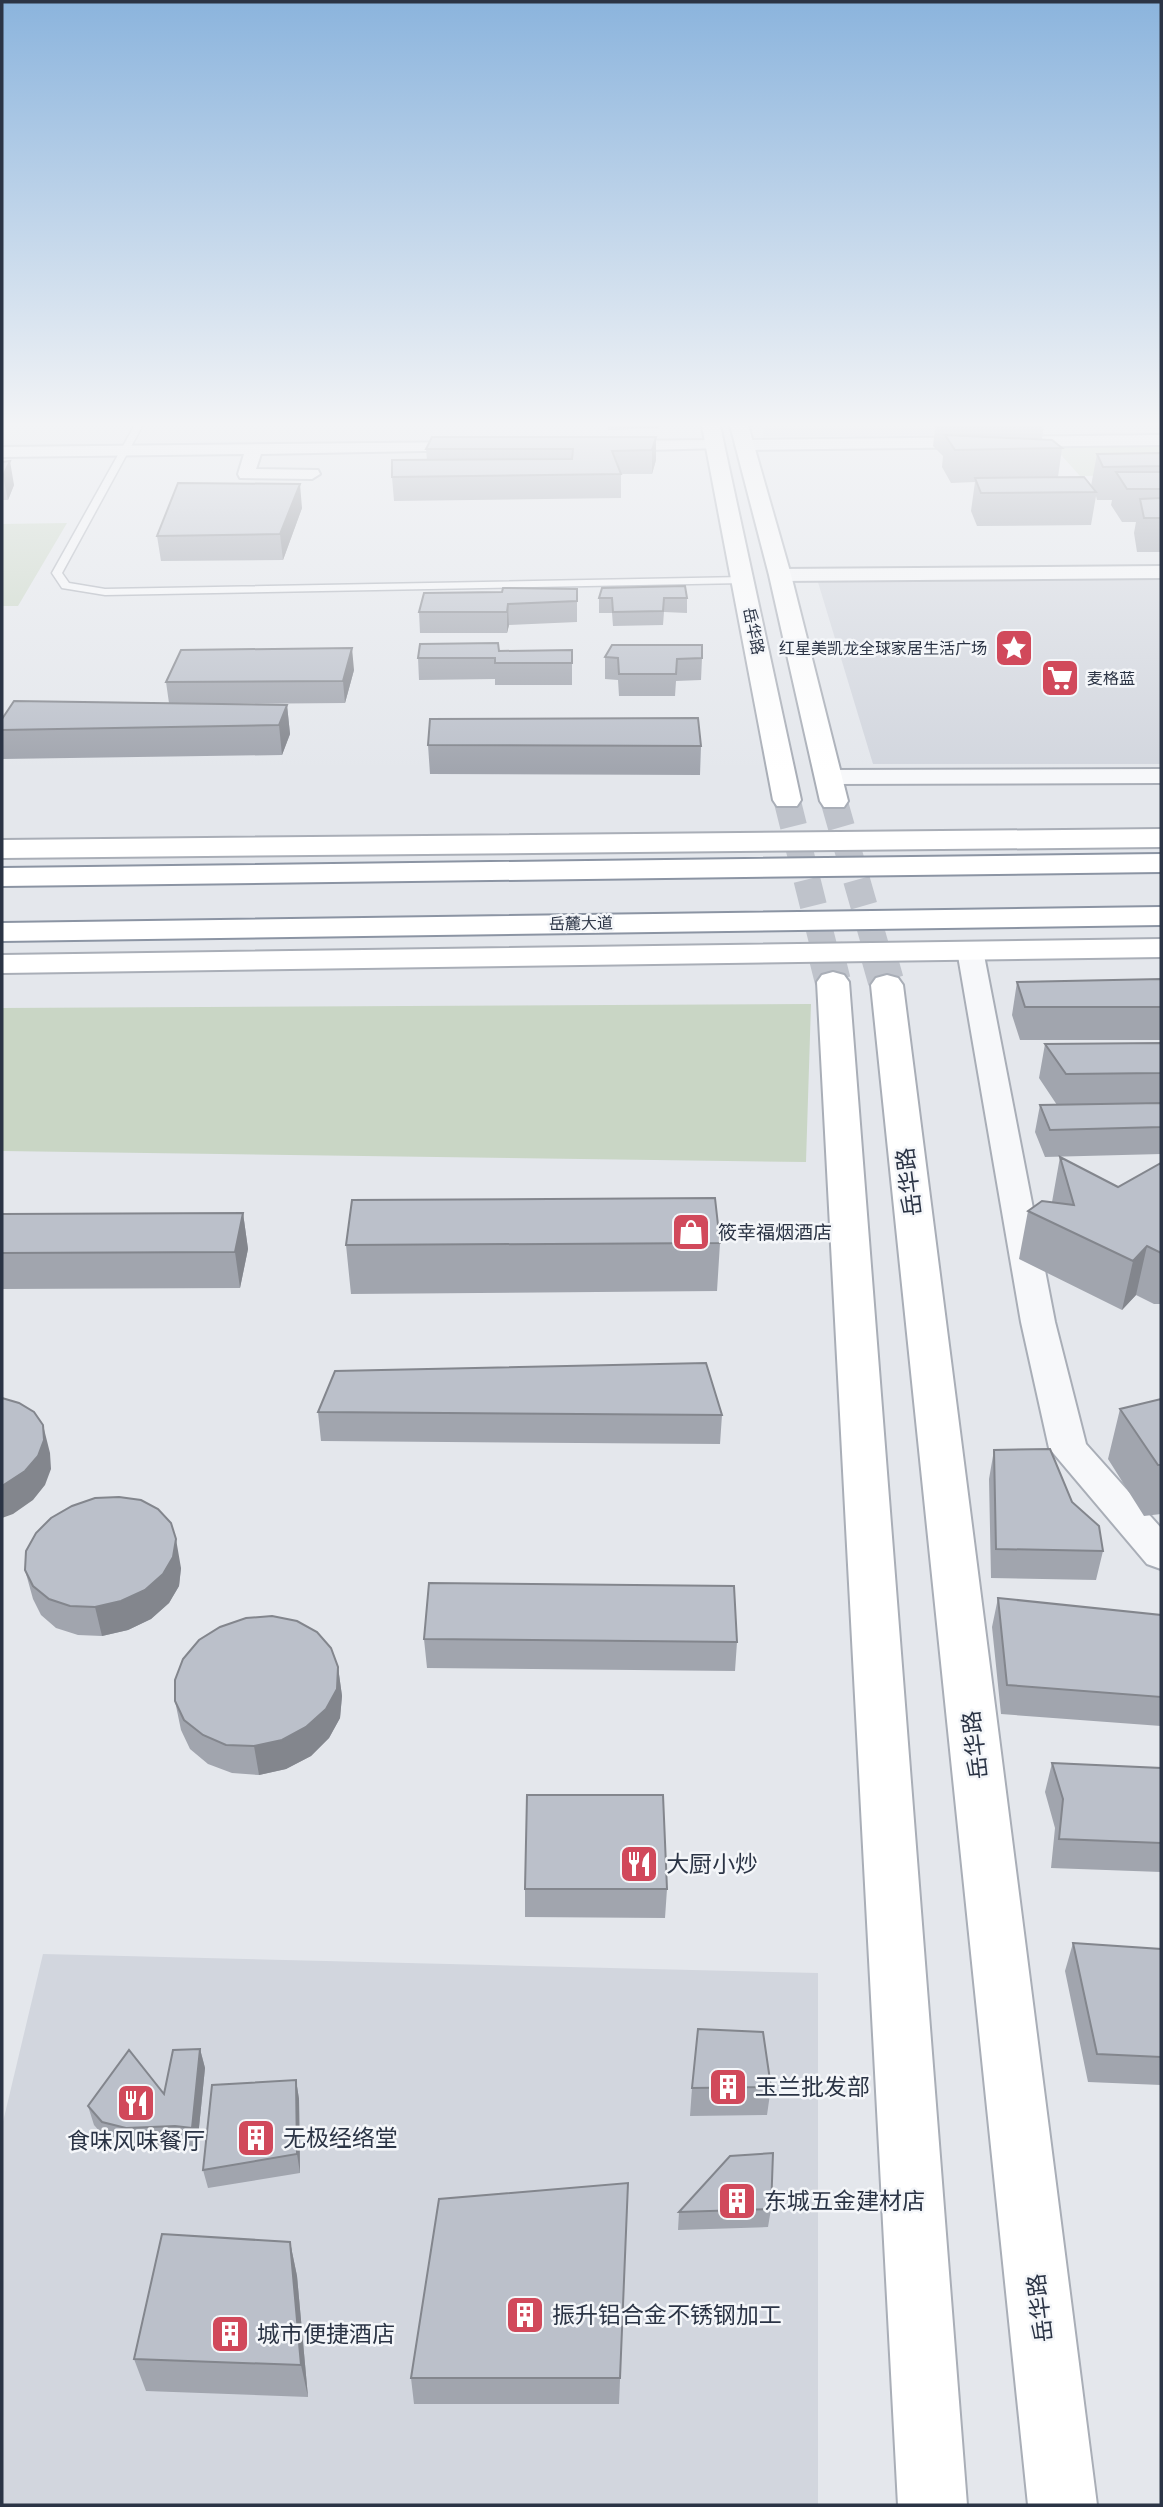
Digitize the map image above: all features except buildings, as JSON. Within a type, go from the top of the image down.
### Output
[{"type":"main road","name":"岳华路","points":[[735,538],[787,800]]},
{"type":"main road","name":"岳华路","points":[[769,538],[834,801]]},
{"type":"main road","points":[[2,849],[1161,838]]},
{"type":"main road","points":[[2,877],[1161,863]]},
{"type":"main road","name":"岳麓大道","points":[[2,932],[1161,916]]},
{"type":"main road","points":[[2,964],[1161,948]]},
{"type":"main road","points":[[833,982],[933,2505]]},
{"type":"main road","name":"岳华路","points":[[887,985],[1063,2505]]},
{"type":"street","points":[[780,575],[1161,572]]},
{"type":"street","points":[[830,777],[1161,776]]},
{"type":"street","points":[[970,950],[1038,1322],[1068,1448],[1161,1553]]},
{"type":"lane","points":[[77,538],[57,573],[65,586],[105,592],[744,580]]},
{"type":"shaded area","points":[[1161,575],[1161,764],[873,764],[817,579]]},
{"type":"shaded area","points":[[43,1954],[818,1973],[818,2505],[2,2505],[2,2126]]},
{"type":"green space","points":[[2,538],[58,538],[18,606],[2,606]]},
{"type":"green space","points":[[811,1004],[806,1162],[2,1151],[2,1008]]},
{"type":"tunnel","points":[[787,800],[824,948]]},
{"type":"tunnel","points":[[834,801],[876,948]]},
{"type":"tunnel","points":[[824,946],[833,982]]},
{"type":"tunnel","points":[[876,946],[887,985]]},
{"type":"place","name":"红星美凯龙全球家居生活广场","points":[[1014,648]]},
{"type":"place","name":"麦格蓝","points":[[1060,678]]},
{"type":"place","name":"筱幸福烟酒店","points":[[691,1232]]},
{"type":"place","name":"大厨小炒","points":[[639,1864]]},
{"type":"place","name":"玉兰批发部","points":[[728,2087]]},
{"type":"place","name":"食味风味餐厅","points":[[136,2103]]},
{"type":"place","name":"无极经络堂","points":[[256,2138]]},
{"type":"place","name":"东城五金建材店","points":[[737,2201]]},
{"type":"place","name":"振升铝合金不锈钢加工","points":[[525,2315]]},
{"type":"place","name":"城市便捷酒店","points":[[230,2334]]}]
